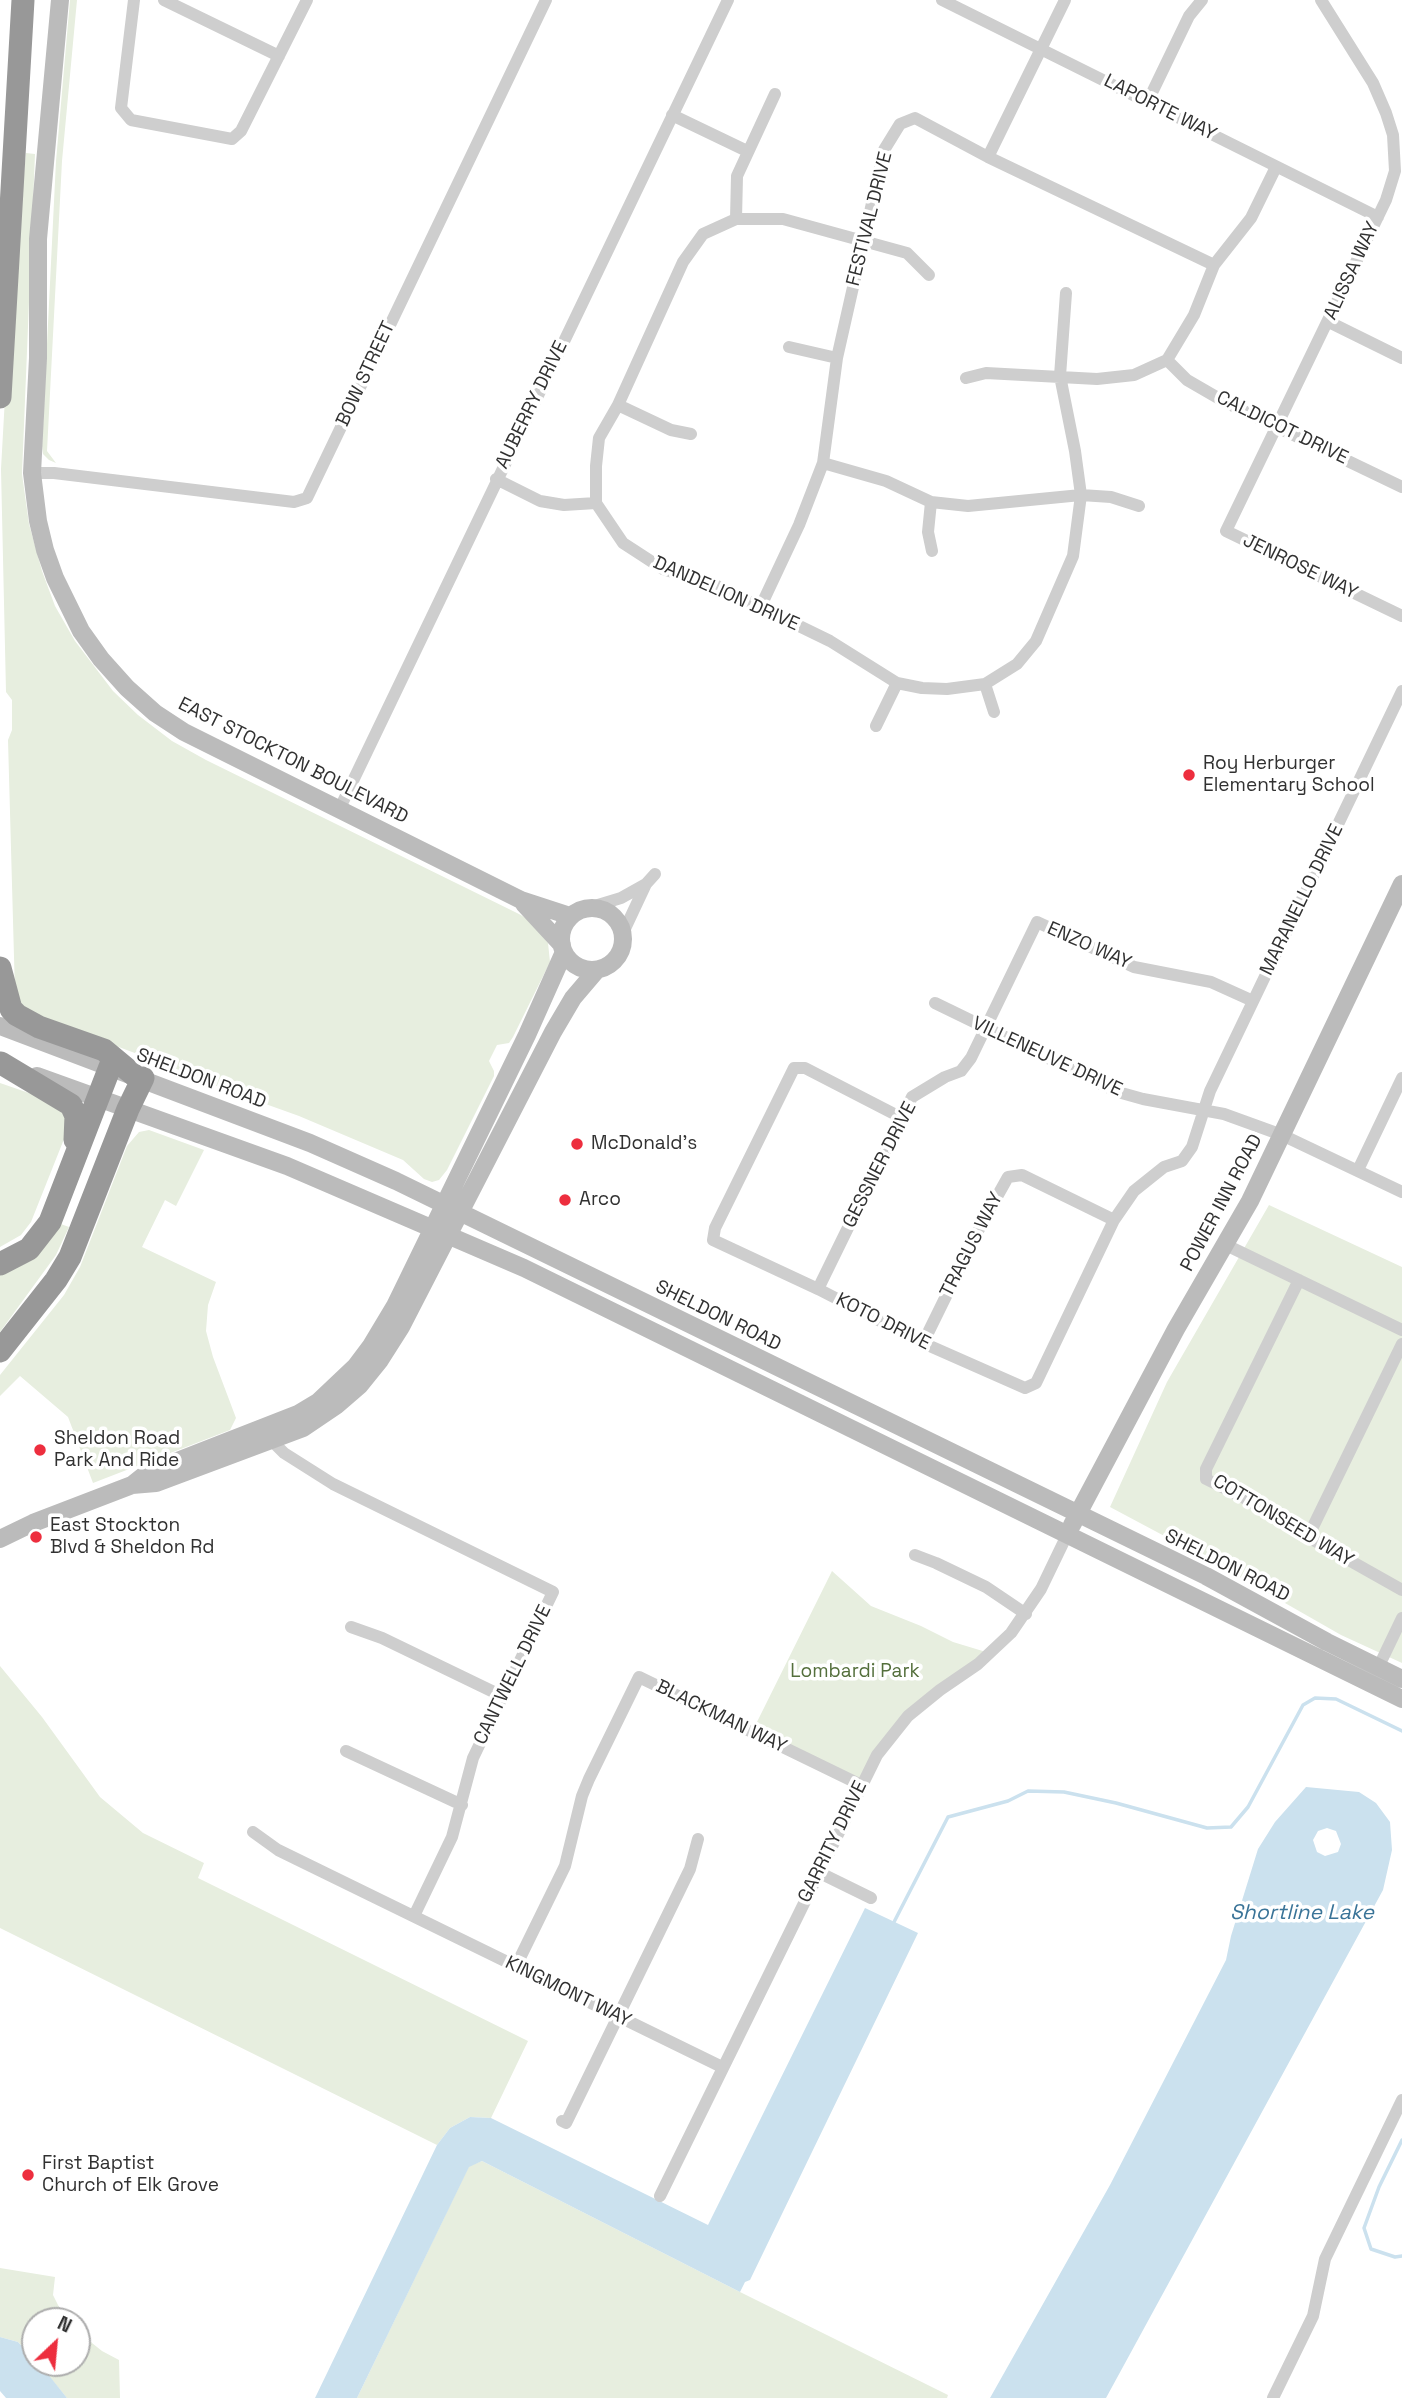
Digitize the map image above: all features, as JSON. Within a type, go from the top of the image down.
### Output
[{"type":"highway","points":[[0,160],[21,0]]},
{"type":"highway","points":[[0,397],[21,0]]},
{"type":"highway","points":[[0,968],[11,1009],[17,1015],[39,1027],[104,1050],[138,1077],[70,1257],[56,1280],[0,1351]]},
{"type":"highway","points":[[1,1063],[71,1105],[76,1116],[73,1161]]},
{"type":"highway","points":[[0,1264],[29,1250],[50,1222],[110,1067]]},
{"type":"main road","name":"EAST STOCKTON BOULEVARD","points":[[60,0],[38,239],[38,358],[32,473],[38,521],[55,578],[81,631],[127,688],[155,713],[184,732],[521,900],[570,916]]},
{"type":"main road","name":"POWER INN ROAD","points":[[1067,1535],[1176,1329],[1226,1245],[1282,1135],[1402,884]]},
{"type":"main road","name":"EAST STOCKTON BOULEVARD","points":[[521,900],[563,948]]},
{"type":"main road","points":[[0,1539],[33,1523],[132,1485],[156,1483],[266,1435],[303,1428],[337,1405],[360,1384],[380,1360],[401,1327],[573,998],[596,971],[610,964],[620,954],[623,933],[620,925],[607,911],[588,908],[570,916],[561,934],[563,948],[574,964],[581,969],[596,971]]},
{"type":"main road","points":[[266,1435],[283,1421],[318,1402],[356,1366],[371,1346],[395,1306],[527,1035],[563,948]]},
{"type":"main road","name":"SHELDON ROAD","points":[[5,1025],[310,1143],[443,1203],[1206,1576],[1327,1642],[1402,1679]]},
{"type":"main road","points":[[497,1141],[502,1115],[533,1050],[533,1040],[527,1035]]},
{"type":"main road","points":[[1,1063],[287,1166],[450,1234],[1402,1699]]},
{"type":"street","points":[[134,0],[121,108],[131,120],[232,139],[241,131],[307,0]]},
{"type":"street","points":[[163,0],[279,56]]},
{"type":"street","name":"BOW STREET","points":[[32,473],[54,473],[294,502],[307,498],[546,0]]},
{"type":"street","name":"AUBERRY DRIVE","points":[[339,810],[728,0]]},
{"type":"street","name":"LAPORTE WAY","points":[[942,0],[1378,217]]},
{"type":"street","points":[[988,156],[1065,0]]},
{"type":"street","points":[[1148,101],[1189,16],[1202,0]]},
{"type":"street","name":"ALISSA WAY","points":[[1276,427],[1378,217],[1391,189],[1395,171],[1393,135],[1373,83],[1321,0]]},
{"type":"street","points":[[736,219],[737,176],[775,94]]},
{"type":"street","points":[[672,115],[747,151]]},
{"type":"street","name":"FESTIVAL DRIVE","points":[[760,608],[799,525],[823,463],[837,358],[884,150],[900,124],[915,118],[1214,265]]},
{"type":"street","points":[[966,378],[986,373],[1097,379],[1134,375],[1167,360],[1195,315],[1214,265],[1251,218],[1276,167]]},
{"type":"street","points":[[496,480],[540,501],[564,505],[596,502],[599,438],[618,405],[683,262],[703,234],[736,219],[783,219],[907,253],[929,275]]},
{"type":"street","name":"DANDELION DRIVE","points":[[596,502],[623,543],[663,569],[717,586],[830,641],[897,683],[947,689],[985,684],[1017,664],[1036,641],[1073,556],[1081,495],[1060,376],[1066,293]]},
{"type":"street","points":[[1329,322],[1402,358]]},
{"type":"street","points":[[789,347],[837,358]]},
{"type":"street","name":"CALDICOT DRIVE","points":[[1167,360],[1187,380],[1276,427],[1402,487]]},
{"type":"street","points":[[618,405],[671,430],[691,434]]},
{"type":"street","name":"JENROSE WAY","points":[[1276,427],[1226,531],[1402,616]]},
{"type":"street","points":[[823,463],[886,481],[931,502],[968,506],[1081,495],[1111,497],[1139,506]]},
{"type":"street","points":[[931,502],[928,531],[932,551]]},
{"type":"street","points":[[876,726],[897,683]]},
{"type":"street","points":[[985,684],[994,712]]},
{"type":"street","name":"MARANELLO DRIVE","points":[[1205,1109],[1210,1091],[1402,691]]},
{"type":"street","points":[[588,908],[621,898],[650,879],[623,933]]},
{"type":"street","name":"ENZO WAY","points":[[986,1028],[1037,922],[1134,967],[1211,982],[1253,1001]]},
{"type":"street","name":"VILLENEUVE DRIVE","points":[[935,1003],[1118,1092],[1205,1109],[1282,1135],[1402,1192]]},
{"type":"street","name":"GESSNER DRIVE","points":[[818,1289],[912,1097],[945,1077],[961,1071],[971,1058],[986,1028]]},
{"type":"street","name":"KOTO DRIVE","points":[[902,1118],[805,1068],[794,1068],[715,1228],[713,1240],[818,1289],[923,1343],[1025,1388],[1035,1383],[1114,1220],[1134,1191],[1164,1167],[1182,1161],[1198,1136],[1205,1109]]},
{"type":"street","points":[[1358,1170],[1402,1078]]},
{"type":"street","name":"TRAGUS WAY","points":[[923,1343],[980,1227],[1008,1177],[1022,1175],[1114,1220]]},
{"type":"street","points":[[1226,1245],[1402,1330]]},
{"type":"street","name":"COTTONSEED WAY","points":[[1298,1280],[1206,1469],[1206,1479],[1246,1499],[1402,1590]]},
{"type":"street","points":[[1308,1537],[1402,1344]]},
{"type":"street","name":"CANTWELL DRIVE","points":[[266,1435],[309,1470],[333,1484],[553,1592],[473,1758],[452,1837],[414,1916]]},
{"type":"street","name":"GARRITY DRIVE","points":[[660,2196],[877,1755],[908,1716],[993,1651],[1026,1614],[1067,1535]]},
{"type":"street","points":[[915,1555],[986,1587],[1026,1614]]},
{"type":"street","points":[[1378,1668],[1402,1618]]},
{"type":"street","points":[[351,1627],[382,1638],[502,1696]]},
{"type":"street","name":"BLACKMAN WAY","points":[[516,1966],[565,1866],[582,1796],[589,1779],[639,1677],[861,1785]]},
{"type":"street","points":[[346,1751],[462,1805]]},
{"type":"street","name":"KINGMONT WAY","points":[[253,1832],[278,1850],[722,2067]]},
{"type":"street","points":[[562,2121],[566,2123],[690,1869],[698,1839]]},
{"type":"street","points":[[818,1872],[871,1899]]},
{"type":"street","points":[[1273,2398],[1313,2316],[1325,2259],[1402,2100]]},
{"type":"green space","points":[[70,0],[77,0],[62,161],[47,451],[56,463],[43,454],[42,446],[56,161]]},
{"type":"green space","points":[[26,153],[35,154],[22,474],[29,524],[42,571],[55,606],[75,641],[113,691],[138,715],[172,741],[519,914],[529,920],[548,943],[550,962],[513,1037],[509,1043],[497,1045],[489,1061],[494,1076],[447,1170],[439,1180],[432,1182],[424,1179],[403,1160],[299,1116],[23,1011],[15,993],[8,740],[12,730],[12,700],[6,692],[1,469],[9,326]]},
{"type":"green space","points":[[0,1083],[55,1102],[65,1111],[68,1129],[31,1222],[21,1235],[0,1247]]},
{"type":"green space","points":[[149,1130],[204,1150],[176,1206],[165,1200],[142,1247],[216,1282],[208,1305],[206,1331],[236,1418],[230,1430],[93,1483],[68,1417],[20,1376],[0,1396],[0,1375],[64,1295],[80,1267],[127,1146],[139,1132]]},
{"type":"green space","points":[[1269,1205],[1402,1267],[1402,1663],[1341,1635],[1110,1507],[1167,1382]]},
{"type":"green space","points":[[58,1223],[69,1227],[56,1255],[0,1332],[0,1273],[17,1268],[36,1257]]},
{"type":"green space","name":"Lombardi Park","points":[[832,1571],[871,1606],[953,1642],[986,1652],[916,1704],[861,1785],[752,1732]]},
{"type":"green space","points":[[0,1666],[42,1717],[100,1797],[143,1833],[204,1863],[198,1878],[528,2041],[491,2118],[470,2117],[450,2128],[437,2145],[0,1928]]},
{"type":"green space","points":[[482,2161],[948,2395],[947,2398],[357,2398],[469,2166]]},
{"type":"green space","points":[[0,2268],[55,2277],[53,2295],[59,2307],[21,2307],[21,2345],[0,2337]]},
{"type":"green space","points":[[91,2342],[119,2360],[120,2398],[67,2398],[50,2377],[91,2377]]},
{"type":"water","name":"Shortline Lake","points":[[1306,1787],[1359,1792],[1376,1803],[1390,1822],[1392,1850],[1383,1890],[1106,2398],[990,2398],[1110,2185],[1226,1960],[1258,1849],[1275,1822]],"holes":[[[1327,1828],[1336,1831],[1341,1844],[1338,1852],[1325,1856],[1317,1852],[1313,1840],[1318,1831]]]},
{"type":"water","points":[[865,1908],[918,1933],[750,2280],[745,2282],[740,2292],[482,2161],[469,2167],[357,2398],[315,2398],[437,2145],[450,2128],[470,2117],[491,2118],[708,2225]]},
{"type":"water","points":[[0,2337],[21,2345],[21,2377],[50,2377],[67,2398],[6,2398],[0,2391]]},
{"type":"waterway","points":[[893,1924],[948,1817],[1008,1801],[1028,1791],[1064,1792],[1207,1828],[1231,1827],[1248,1807],[1303,1705],[1315,1698],[1336,1699],[1402,1731]]},
{"type":"waterway","points":[[1402,2140],[1379,2187],[1364,2228],[1371,2249],[1395,2257],[1402,2256]]},
{"type":"place","name":"Roy Herburger Elementary School","points":[[1189,775]]},
{"type":"place","name":"McDonald's","points":[[577,1144]]},
{"type":"place","name":"Arco","points":[[565,1200]]},
{"type":"place","name":"Sheldon Road Park And Ride","points":[[40,1450]]},
{"type":"place","name":"East Stockton Blvd & Sheldon Rd","points":[[36,1537]]},
{"type":"place","name":"First Baptist Church of Elk Grove","points":[[28,2175]]}]
